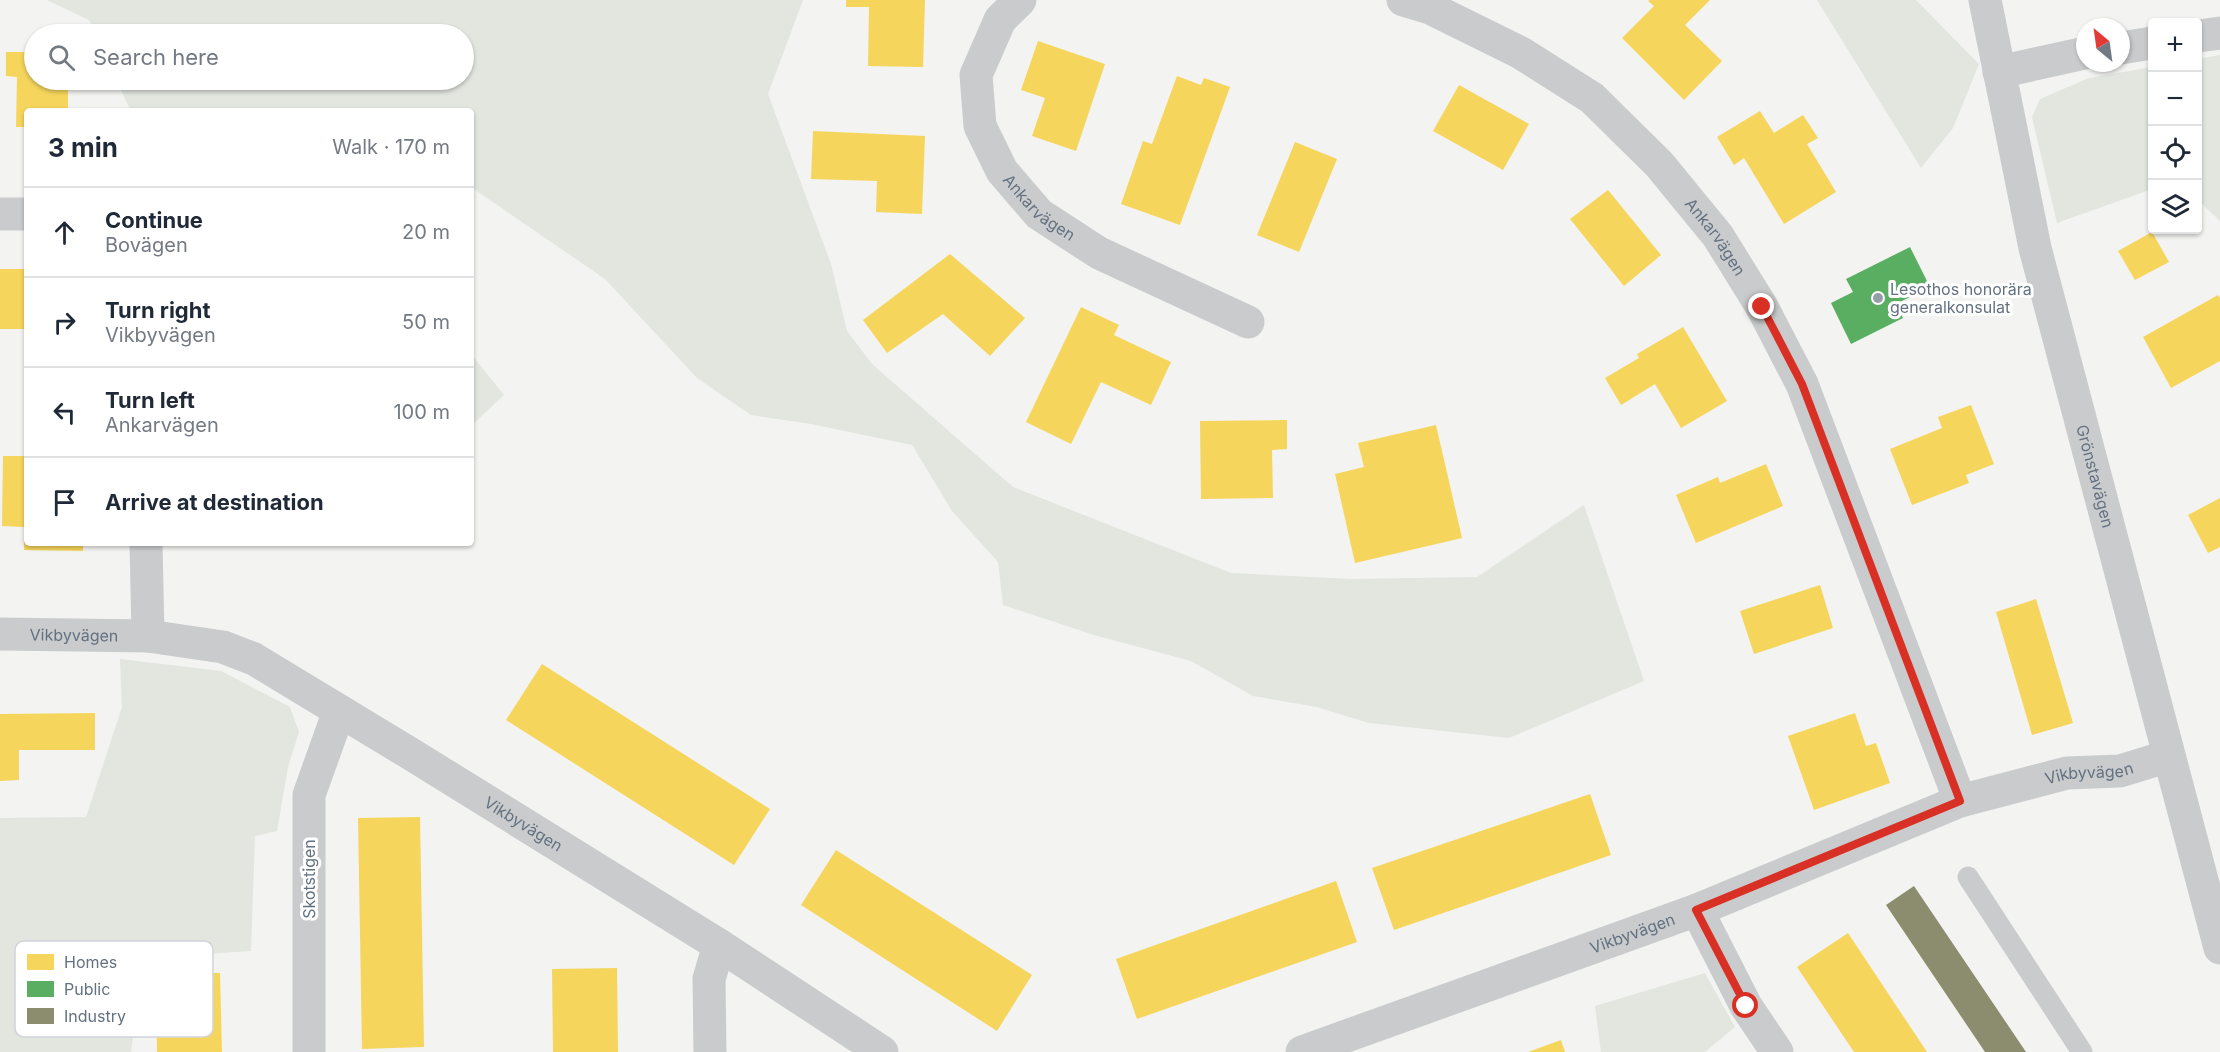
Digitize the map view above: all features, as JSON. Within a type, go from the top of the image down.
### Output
[{"type":"street","name":"Ankarvägen","points":[[1020,0],[1000,20],[976,75],[980,126],[1002,171],[1039,214],[1099,253],[1248,322]]},
{"type":"street","name":"Ankarvägen","points":[[1403,0],[1430,8],[1521,54],[1592,98],[1659,164],[1718,236],[1762,307],[1802,384],[1960,801]]},
{"type":"street","name":"Grönstavägen","points":[[1985,0],[2036,248],[2220,948]]},
{"type":"street","points":[[2202,35],[2220,33]]},
{"type":"street","points":[[2130,47],[2148,44]]},
{"type":"street","points":[[1999,72],[2076,55]]},
{"type":"street","points":[[0,214],[24,214]]},
{"type":"street","points":[[146,546],[148,636]]},
{"type":"street","name":"Vikbyvägen","points":[[0,634],[148,636],[223,647],[254,659],[719,945],[882,1052]]},
{"type":"street","name":"Skotstigen","points":[[309,1052],[309,795],[339,711]]},
{"type":"street","name":"Vikbyvägen","points":[[1302,1052],[1696,910],[1960,801],[2067,773],[2120,771],[2169,756]]},
{"type":"street","points":[[1696,910],[1746,1006],[1777,1052]]},
{"type":"street","points":[[710,1052],[709,979],[719,945]]},
{"type":"lane","points":[[1968,877],[2082,1052]]},
{"type":"shaded area","points":[[47,0],[803,0],[768,94],[831,264],[847,331],[872,364],[1013,487],[1231,573],[1351,579],[1477,577],[1584,505],[1644,681],[1509,738],[1369,723],[1317,707],[1253,696],[1191,661],[1094,635],[1003,605],[998,562],[952,511],[912,445],[811,424],[751,415],[697,378],[605,279],[474,189],[474,108],[130,108],[121,90],[474,90],[474,24],[91,24],[89,20]]},
{"type":"shaded area","points":[[1817,0],[1916,0],[1979,64],[1953,128],[1921,168]]},
{"type":"shaded area","points":[[2220,55],[2220,221],[2202,204],[2202,58]]},
{"type":"shaded area","points":[[2148,68],[2148,190],[2057,223],[2032,117],[2040,99],[2089,78]]},
{"type":"shaded area","points":[[474,358],[504,395],[474,423]]},
{"type":"shaded area","points":[[120,659],[221,671],[290,707],[299,732],[288,767],[277,831],[255,836],[251,951],[213,953],[213,941],[15,941],[15,1037],[133,1037],[131,1052],[0,1052],[0,818],[86,817],[122,707]]},
{"type":"shaded area","points":[[1705,973],[1735,1027],[1705,1052],[1601,1052],[1595,1006]]},
{"type":"building: Homes","points":[[846,0],[925,0],[923,67],[868,66],[869,7],[846,7]]},
{"type":"building: Homes","points":[[1710,0],[1685,25],[1722,61],[1684,100],[1622,38],[1654,6],[1648,1]]},
{"type":"building: Homes","points":[[1038,41],[1105,64],[1076,151],[1032,136],[1045,98],[1021,90]]},
{"type":"building: Homes","points":[[6,52],[24,52],[24,90],[68,90],[68,108],[24,108],[24,127],[16,127],[17,77],[6,76]]},
{"type":"building: Homes","points":[[1177,76],[1201,85],[1204,78],[1230,87],[1180,225],[1121,204],[1143,141],[1152,144]]},
{"type":"building: Homes","points":[[1459,85],[1529,124],[1503,170],[1433,131]]},
{"type":"building: Homes","points":[[1760,111],[1774,133],[1803,115],[1818,138],[1807,144],[1836,192],[1784,224],[1744,158],[1734,165],[1717,137]]},
{"type":"building: Homes","points":[[813,131],[925,136],[922,214],[876,212],[877,181],[811,179]]},
{"type":"building: Homes","points":[[1295,142],[1337,159],[1299,252],[1257,235]]},
{"type":"building: Homes","points":[[1608,190],[1661,255],[1624,286],[1570,219]]},
{"type":"building: Homes","points":[[2148,234],[2153,234],[2169,262],[2135,280],[2118,251]]},
{"type":"building: Homes","points":[[950,254],[1025,318],[990,356],[943,314],[887,353],[863,320]]},
{"type":"building: Homes","points":[[0,269],[24,269],[24,329],[0,329]]},
{"type":"building: Homes","points":[[2218,295],[2220,298],[2220,361],[2171,388],[2143,337]]},
{"type":"building: Homes","points":[[1081,307],[1119,325],[1114,335],[1171,362],[1151,405],[1101,382],[1071,444],[1026,422]]},
{"type":"building: Homes","points":[[1683,327],[1727,401],[1681,428],[1655,384],[1621,405],[1605,378],[1639,358],[1637,354]]},
{"type":"building: Homes","points":[[1971,405],[1994,464],[1966,475],[1969,483],[1912,505],[1890,449],[1942,428],[1938,417]]},
{"type":"building: Homes","points":[[1287,420],[1287,449],[1272,450],[1273,498],[1201,499],[1200,421]]},
{"type":"building: Homes","points":[[1436,425],[1462,538],[1355,563],[1335,474],[1364,467],[1358,443]]},
{"type":"building: Homes","points":[[3,456],[24,456],[24,527],[2,526]]},
{"type":"building: Homes","points":[[1766,464],[1783,506],[1696,543],[1676,495],[1718,477],[1720,483]]},
{"type":"building: Homes","points":[[2220,498],[2220,547],[2208,553],[2188,515]]},
{"type":"building: Homes","points":[[24,546],[83,546],[83,551],[24,550]]},
{"type":"building: Homes","points":[[1820,585],[1833,628],[1754,654],[1740,611]]},
{"type":"building: Homes","points":[[2036,599],[2073,723],[2032,735],[1996,612]]},
{"type":"building: Homes","points":[[542,664],[770,809],[734,865],[506,720]]},
{"type":"building: Homes","points":[[95,713],[95,750],[19,750],[19,780],[0,781],[0,714]]},
{"type":"building: Homes","points":[[1855,713],[1866,746],[1876,743],[1890,783],[1814,810],[1788,736]]},
{"type":"building: Homes","points":[[1590,794],[1611,855],[1394,930],[1372,868]]},
{"type":"building: Homes","points":[[420,817],[424,1047],[362,1049],[358,818]]},
{"type":"building: Homes","points":[[836,850],[1032,975],[997,1031],[801,905]]},
{"type":"building: Homes","points":[[1336,881],[1357,942],[1137,1019],[1116,959]]},
{"type":"building: Homes","points":[[1848,933],[1927,1052],[1854,1052],[1797,967]]},
{"type":"building: Homes","points":[[617,968],[618,1052],[553,1052],[552,969]]},
{"type":"building: Homes","points":[[213,973],[220,973],[222,1052],[157,1052],[157,1037],[213,1037]]},
{"type":"building: Homes","points":[[1561,1040],[1565,1052],[1528,1052]]},
{"type":"building: Public","points":[[1910,247],[1930,287],[1896,304],[1903,318],[1851,344],[1831,303],[1853,292],[1846,279]]},
{"type":"building: Industry","points":[[1914,886],[2026,1052],[1985,1052],[1886,905]]},
{"type":"place","name":"Lesothos honorära generalkonsulat","points":[[1878,298]]},
{"type":"route","points":[[1746,1006],[1696,910],[1960,801],[1802,384],[1762,307]]}]
